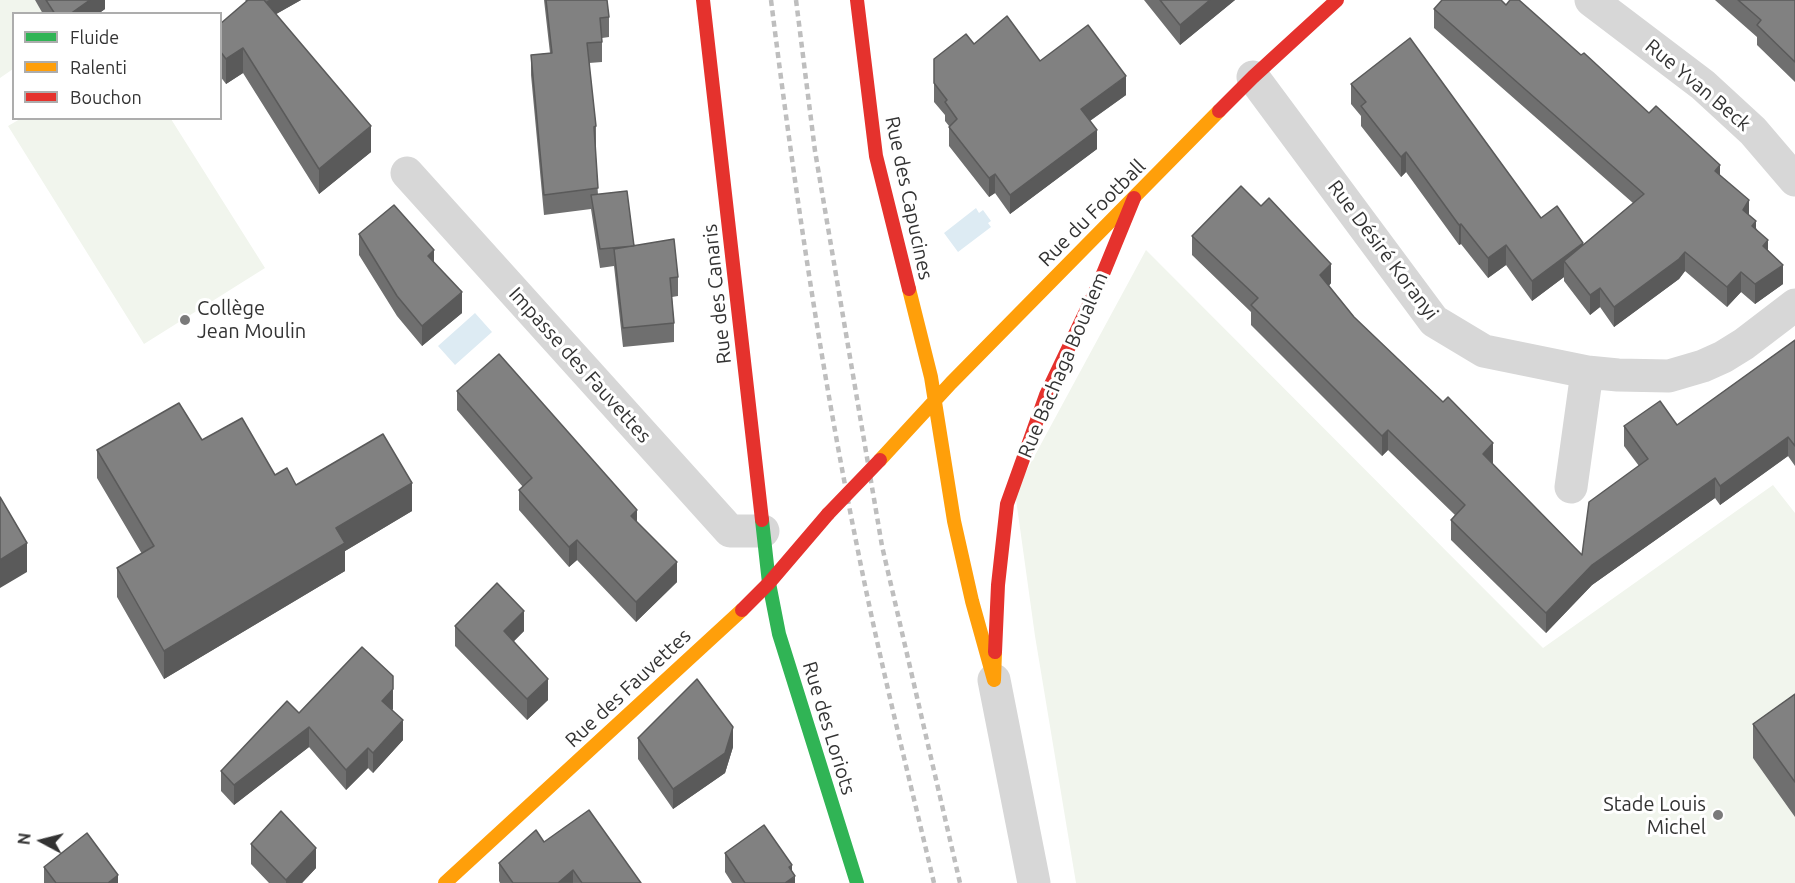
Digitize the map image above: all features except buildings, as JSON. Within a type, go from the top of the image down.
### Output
[{"type":"street","name":"Rue des Canaris","points":[[703,0],[770,583]]},
{"type":"street","name":"Rue des Capucines","points":[[857,0],[876,156],[931,377],[933,402]]},
{"type":"street","name":"Rue du Football","points":[[828,514],[933,402],[1253,77],[1337,0]]},
{"type":"street","name":"Rue Yvan Beck","points":[[1591,0],[1703,85],[1753,130],[1795,180]]},
{"type":"street","name":"Rue Désiré Koranyi","points":[[1253,77],[1434,321],[1484,351],[1587,372],[1656,377],[1681,373],[1703,366],[1744,345],[1795,305]]},
{"type":"street","name":"Impasse des Fauvettes","points":[[407,173],[730,531],[763,531]]},
{"type":"street","name":"Rue Bachaga Boualem","points":[[994,680],[998,585],[1007,504],[1046,395],[1098,286],[1134,198]]},
{"type":"street","points":[[1571,487],[1587,372]]},
{"type":"street","name":"Rue Bachaga Boualem","points":[[933,402],[954,521],[969,589],[994,680],[1034,883]]},
{"type":"street","name":"Rue des Fauvettes","points":[[445,883],[770,583],[828,514]]},
{"type":"street","name":"Rue des Loriots","points":[[770,583],[779,634],[857,883]]},
{"type":"shaded area","points":[[0,0],[35,0],[42,12],[12,12],[12,70],[0,78]]},
{"type":"shaded area","points":[[18,120],[172,120],[265,268],[144,344],[8,126]]},
{"type":"shaded area","points":[[976,208],[979,213],[983,210],[991,221],[988,223],[991,227],[958,252],[944,233]]},
{"type":"shaded area","points":[[1146,250],[1543,648],[1773,485],[1795,513],[1795,883],[1076,883],[1035,636],[1015,492]]},
{"type":"shaded area","points":[[475,313],[492,332],[455,365],[438,346]]},
{"type":"railway","points":[[771,0],[809,276],[832,414],[858,551],[894,717],[934,883]]},
{"type":"railway","points":[[796,0],[815,151],[882,546],[960,883]]},
{"type":"traffic: fast","points":[[762,520],[769,583],[779,634],[857,883]]},
{"type":"traffic: slow","points":[[880,460],[951,383],[1219,111]]},
{"type":"traffic: slow","points":[[909,289],[931,377],[954,521],[972,601],[994,680],[995,652]]},
{"type":"traffic: slow","points":[[445,883],[742,610]]},
{"type":"traffic: jam","points":[[703,0],[762,520]]},
{"type":"traffic: jam","points":[[857,0],[876,156],[909,289]]},
{"type":"traffic: jam","points":[[1219,111],[1337,0]]},
{"type":"traffic: jam","points":[[995,652],[998,585],[1007,504],[1046,395],[1098,286],[1134,198]]},
{"type":"traffic: jam","points":[[828,514],[880,460]]},
{"type":"traffic: jam","points":[[742,610],[769,583],[828,514]]},
{"type":"place","name":"Collège Jean Moulin","points":[[185,320]]},
{"type":"place","name":"Stade Louis Michel","points":[[1718,815]]}]
